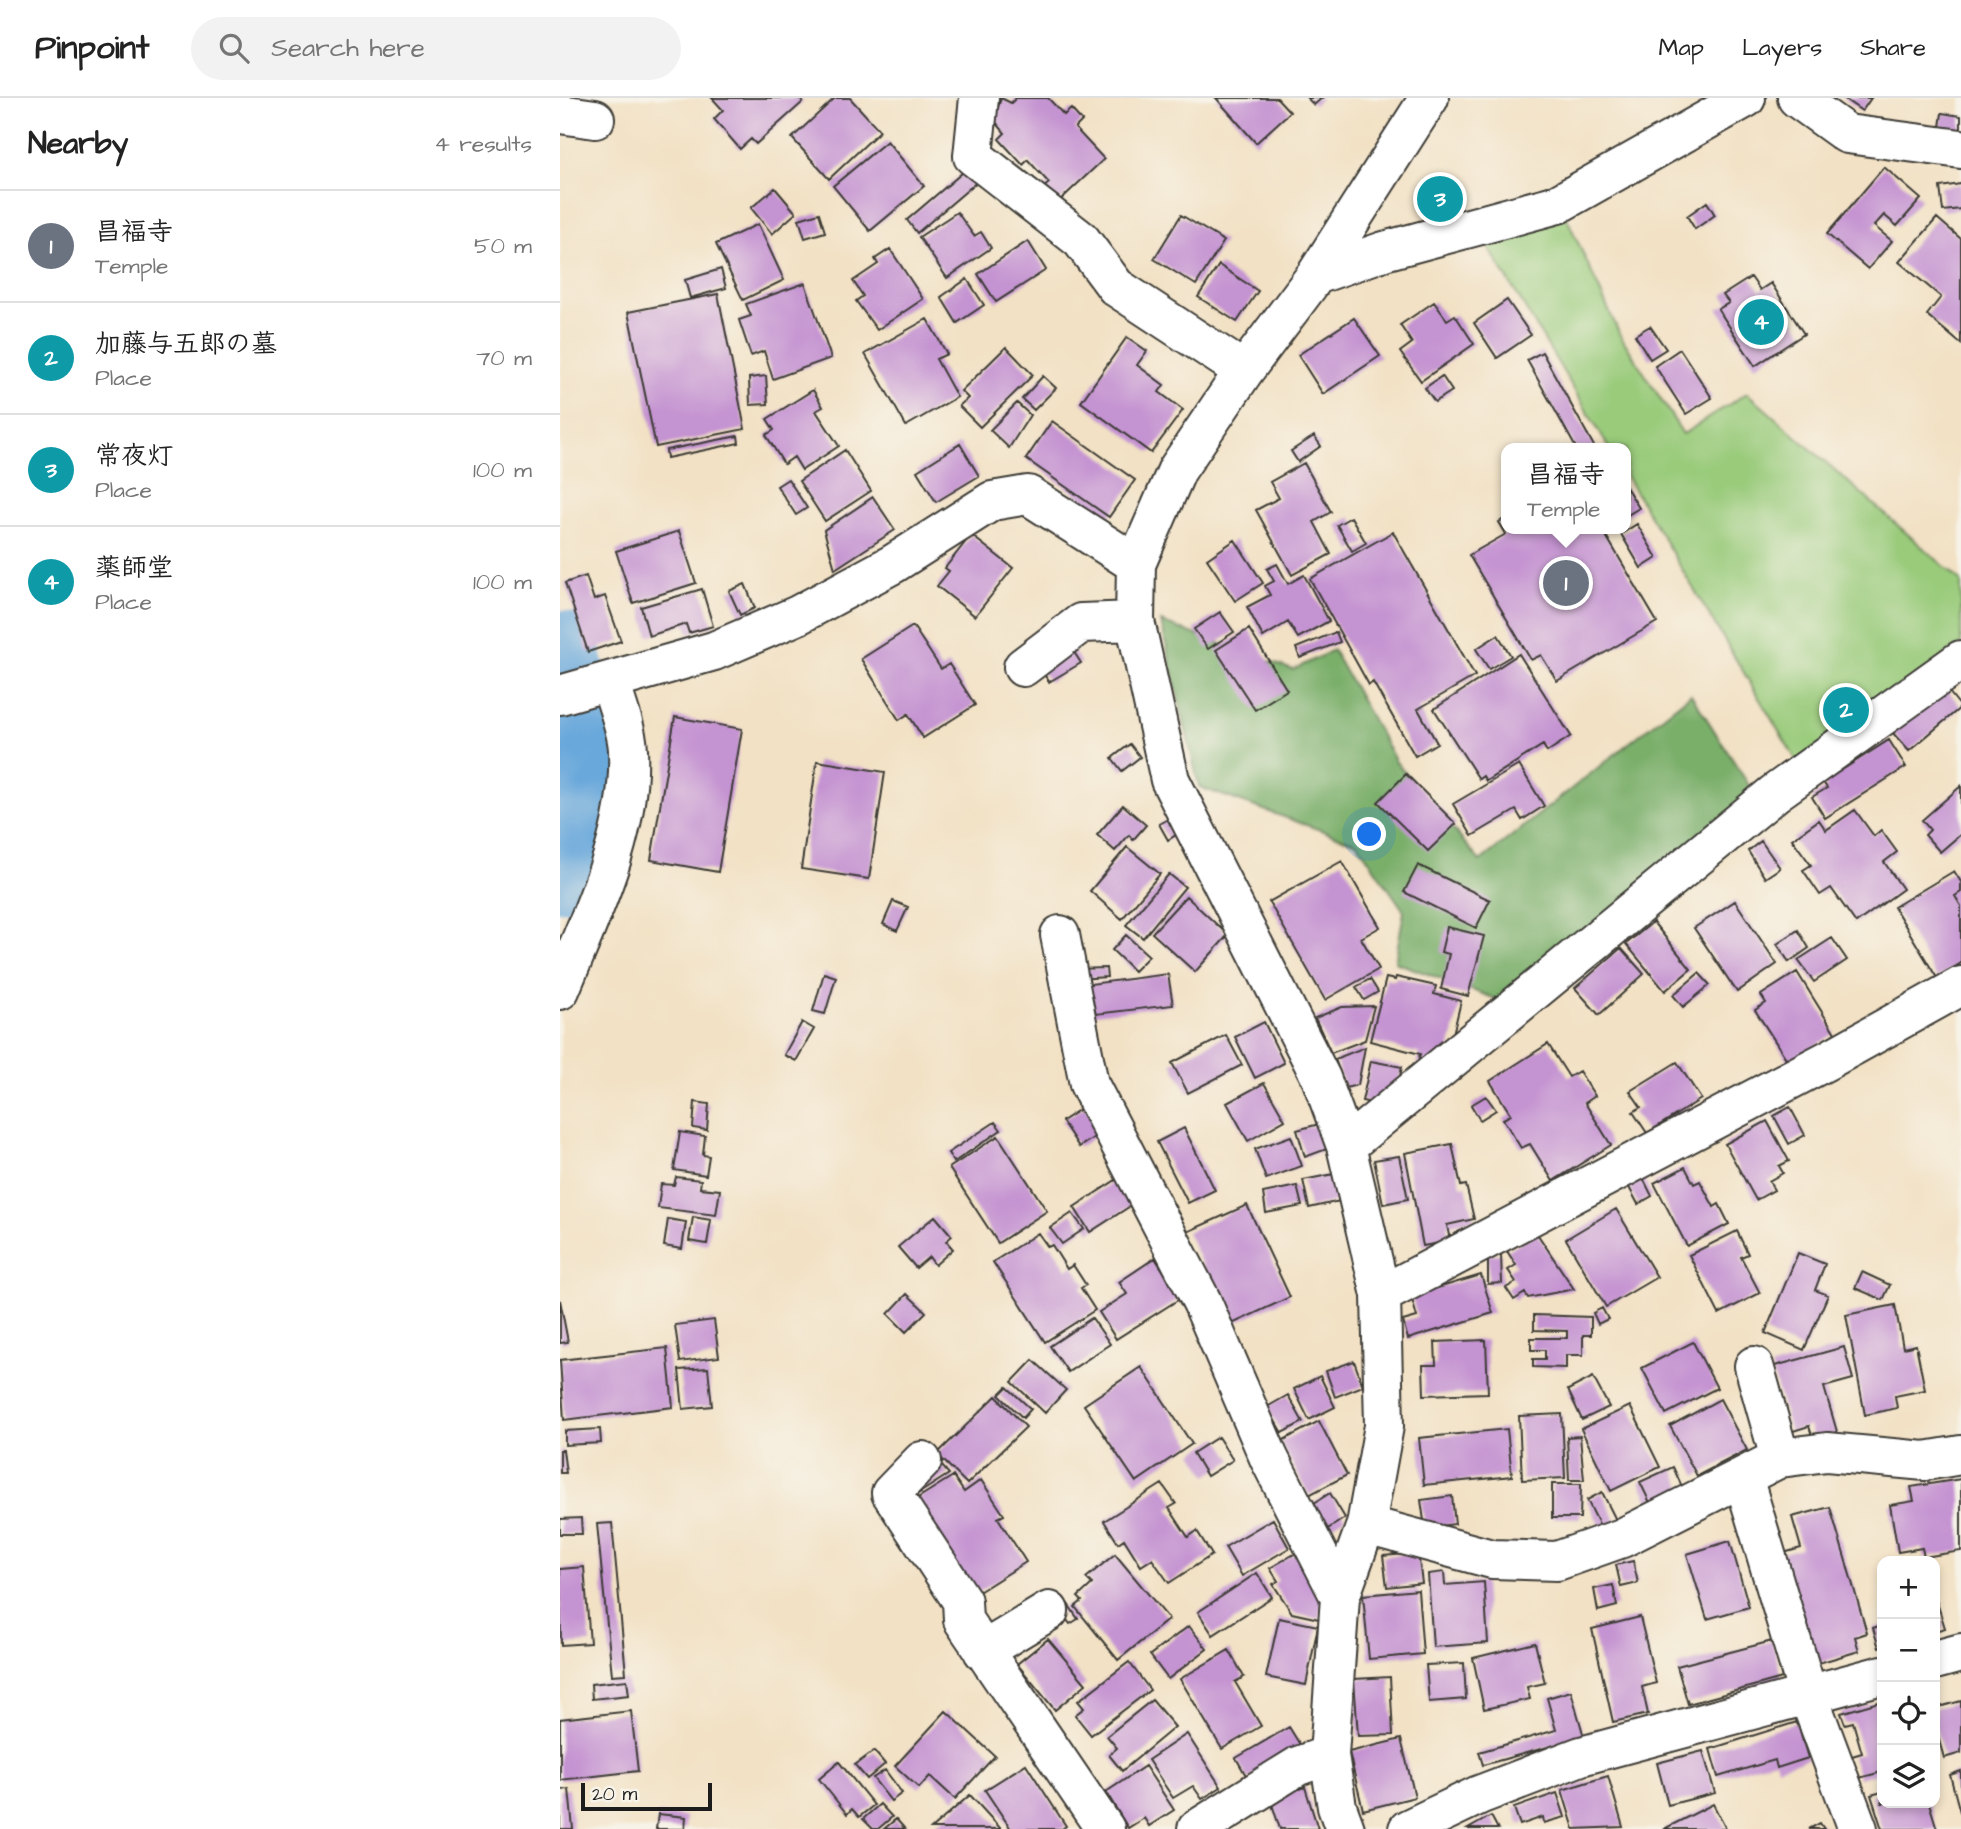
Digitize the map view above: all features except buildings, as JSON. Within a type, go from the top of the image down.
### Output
[{"type":"street","points":[[978,98],[973,156],[1081,240],[1116,287],[1244,371]]},
{"type":"street","points":[[1345,1829],[1337,1807],[1329,1755],[1340,1597],[1366,1525],[1384,1426],[1381,1295],[1346,1146],[1321,1078],[1170,780],[1135,621],[1136,564],[1177,470],[1244,371],[1316,275],[1429,98]]},
{"type":"street","points":[[1316,275],[1384,251],[1558,204],[1746,98]]},
{"type":"street","points":[[1797,98],[1847,134],[1961,149]]},
{"type":"street","points":[[560,695],[714,651],[798,615],[893,564],[992,501],[1028,495],[1136,564]]},
{"type":"street","points":[[1023,667],[1081,622],[1135,621]]},
{"type":"street","points":[[1346,1146],[1775,793],[1961,660]]},
{"type":"street","points":[[560,990],[599,895],[625,806],[628,748],[611,682]]},
{"type":"street","points":[[1060,935],[1089,1084],[1202,1302],[1269,1458],[1340,1597]]},
{"type":"street","points":[[1381,1295],[1828,1060],[1961,986]]},
{"type":"street","points":[[1754,1366],[1780,1458]]},
{"type":"street","points":[[1366,1525],[1492,1559],[1557,1562],[1622,1538],[1780,1458],[1827,1452],[1925,1461],[1961,1455]]},
{"type":"street","points":[[922,1461],[891,1493],[962,1601],[963,1620],[1105,1829]]},
{"type":"street","points":[[1743,1477],[1808,1695],[1858,1829]]},
{"type":"street","points":[[984,1651],[1049,1611]]},
{"type":"street","points":[[1940,1659],[1961,1653]]},
{"type":"street","points":[[1408,1829],[1479,1795],[1581,1756],[1877,1676]]},
{"type":"street","points":[[1197,1829],[1298,1766],[1329,1755]]},
{"type":"green space","points":[[1565,214],[1620,335],[1683,434],[1747,393],[1961,581],[1961,644],[1798,763],[1631,484],[1631,443],[1606,443],[1483,238]]},
{"type":"green space","points":[[1161,622],[1293,670],[1333,650],[1396,762],[1480,861],[1691,694],[1754,793],[1502,1001],[1395,962],[1404,911],[1357,843],[1199,787]]},
{"type":"waterway","points":[[560,650],[596,787],[560,872]]},
{"type":"place","name":"常夜灯","points":[[1440,199]]},
{"type":"place","name":"薬師堂","points":[[1761,322]]},
{"type":"place","name":"昌福寺","points":[[1566,583]]},
{"type":"place","name":"加藤与五郎の墓","points":[[1846,710]]}]
